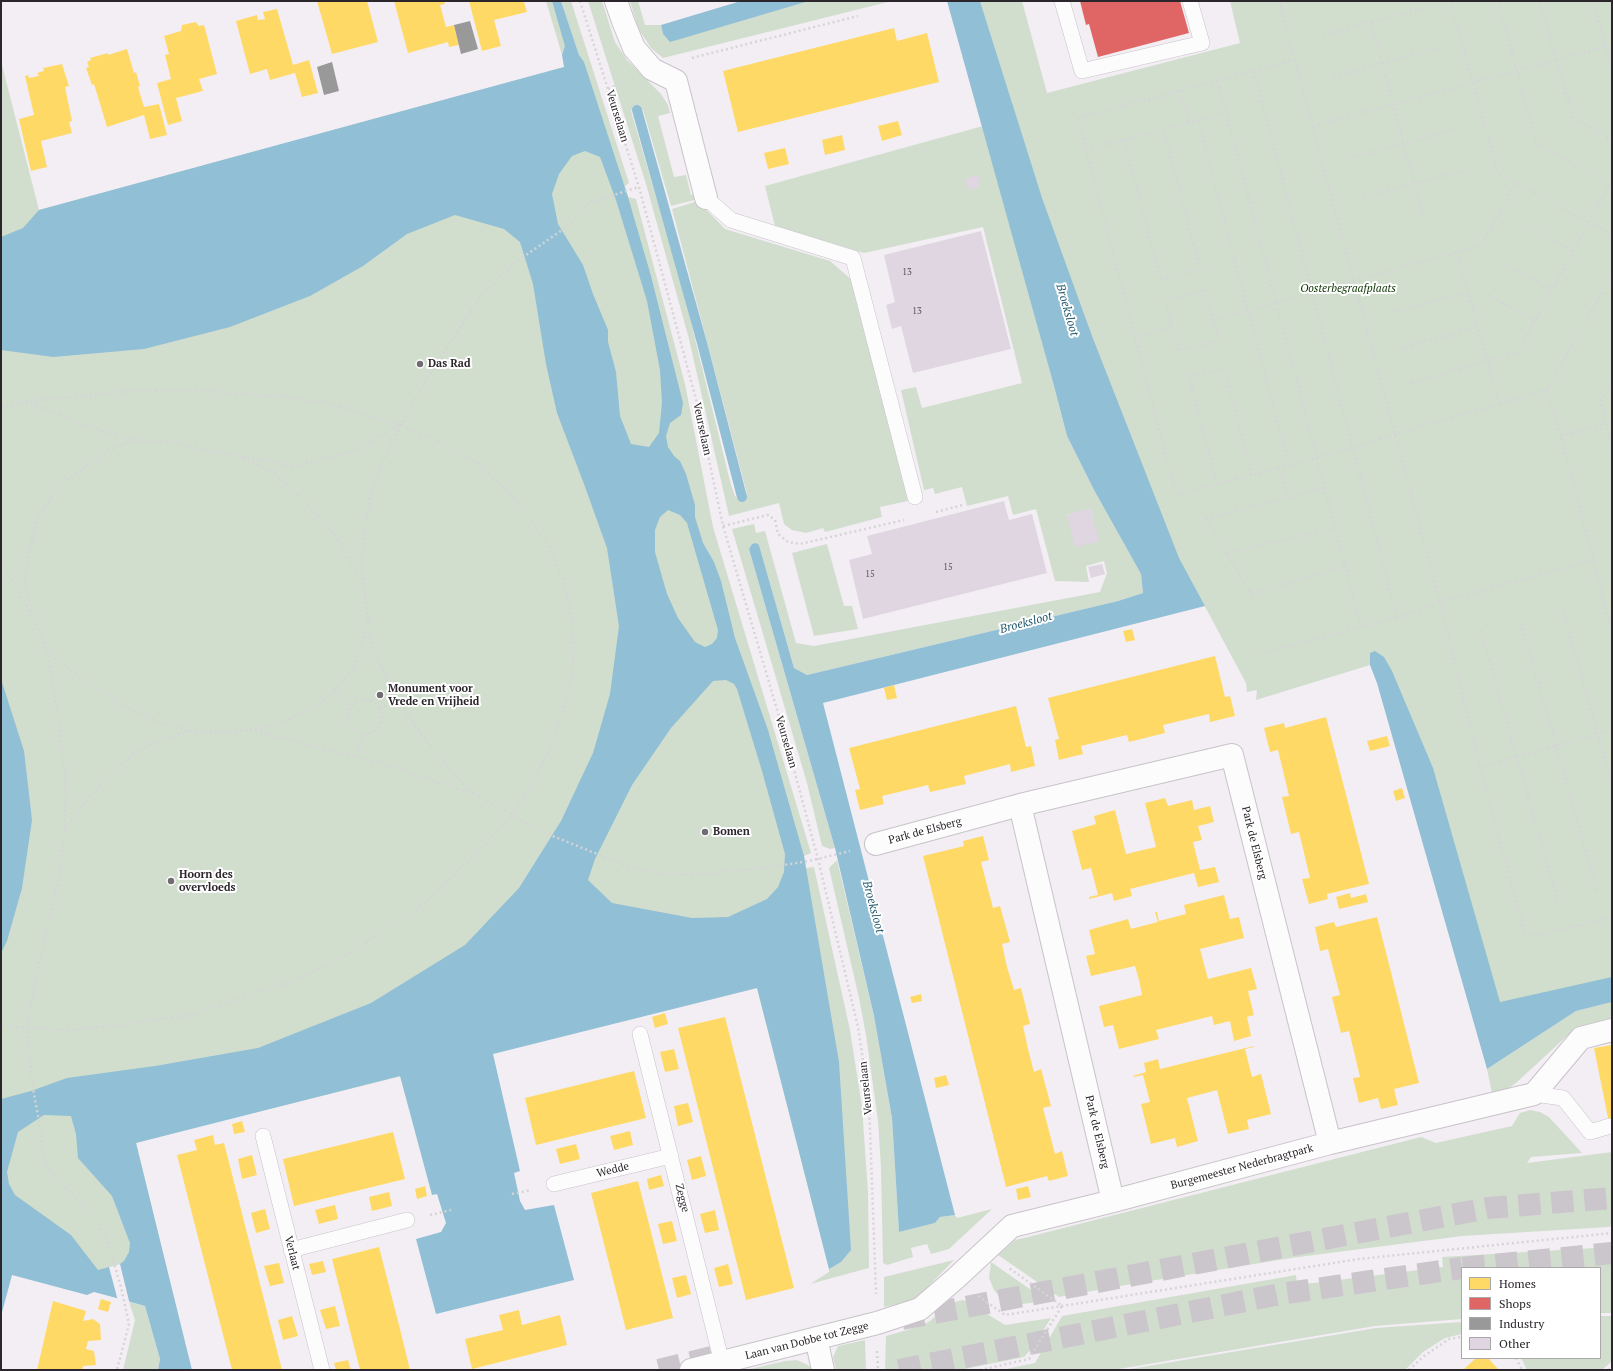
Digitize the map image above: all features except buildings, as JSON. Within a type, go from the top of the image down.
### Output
[{"type":"street","points":[[616,1],[634,48],[652,69],[676,81],[706,198]]},
{"type":"street","name":"Park de Elsberg","points":[[866,846],[1020,805],[1232,755],[1330,1143]]},
{"type":"street","name":"Park de Elsberg","points":[[1020,805],[1113,1201]]},
{"type":"street","points":[[1534,1094],[1581,1038],[1612,1030]]},
{"type":"street","name":"Burgemeester Nederbragtpark","points":[[877,1323],[920,1309],[955,1280],[1012,1226],[1113,1201],[1330,1143],[1534,1094]]},
{"type":"street","name":"Laan van Dobbe tot Zegge","points":[[691,1370],[877,1323]]},
{"type":"street","points":[[816,1338],[823,1370]]},
{"type":"lane","points":[[1062,1],[1082,71],[1202,43],[1190,1]]},
{"type":"lane","points":[[706,198],[731,220],[852,258],[916,497]]},
{"type":"lane","name":"Zegge","points":[[640,1034],[722,1363]]},
{"type":"lane","points":[[1534,1094],[1563,1098],[1590,1132],[1610,1126]]},
{"type":"lane","name":"Verlaat","points":[[263,1136],[322,1370]]},
{"type":"lane","name":"Wedde","points":[[554,1184],[671,1156]]},
{"type":"lane","points":[[291,1250],[407,1220]]},
{"type":"path","name":"Veurselaan","points":[[580,1],[639,187],[697,403],[722,526],[786,740],[818,859],[858,1027],[869,1101],[877,1323]]},
{"type":"path","points":[[1291,1],[1280,2],[1440,602],[1480,767],[1526,937],[1612,918]]},
{"type":"path","points":[[1450,1],[1498,173],[1612,235]]},
{"type":"path","points":[[1498,1],[1537,144],[1610,184]]},
{"type":"path","points":[[1540,1],[1573,118],[1612,140]]},
{"type":"path","points":[[1593,1],[1612,68]]},
{"type":"path","points":[[1323,35],[1429,7]]},
{"type":"path","points":[[652,69],[858,16]]},
{"type":"path","points":[[1371,22],[1424,220]]},
{"type":"path","points":[[1313,126],[1612,45]]},
{"type":"path","points":[[1334,76],[1439,48]]},
{"type":"path","points":[[1295,60],[1078,118],[1176,495],[1353,448],[1395,434],[1548,390],[1612,274]]},
{"type":"path","points":[[1254,71],[1397,617]]},
{"type":"path","points":[[1218,81],[1361,627]]},
{"type":"path","points":[[1180,91],[1188,123]]},
{"type":"path","points":[[1086,150],[1226,113]]},
{"type":"path","points":[[1198,120],[1289,465]]},
{"type":"path","points":[[1354,157],[1460,128]]},
{"type":"path","points":[[1124,140],[1161,280],[1200,269],[1164,130]]},
{"type":"path","points":[[1363,197],[1470,169]]},
{"type":"path","points":[[1411,383],[1518,352],[1612,180]]},
{"type":"path","points":[[1213,320],[1482,246],[1516,182]]},
{"type":"path","points":[[474,794],[429,744],[408,716],[372,648],[361,560],[370,498],[381,465],[401,425],[446,349],[481,296],[516,262],[576,219],[588,203],[639,187]]},
{"type":"path","points":[[1522,222],[1573,251]]},
{"type":"path","points":[[1457,252],[1499,405]]},
{"type":"path","points":[[1500,261],[1552,290]]},
{"type":"path","points":[[1206,290],[1213,320],[1219,340],[1178,351],[1166,301],[1206,290]]},
{"type":"path","points":[[1394,312],[1468,292]]},
{"type":"path","points":[[1484,292],[1535,321]]},
{"type":"path","points":[[1135,338],[1172,327]]},
{"type":"path","points":[[1401,348],[1478,327]]},
{"type":"path","points":[[1217,484],[1189,377],[1196,375],[1224,368],[1252,475]]},
{"type":"path","points":[[1612,382],[1601,402],[1612,450]]},
{"type":"path","points":[[1,408],[25,402],[117,392],[168,390],[220,392],[284,397],[328,403],[401,425],[443,443],[476,462],[508,490],[530,518],[550,549],[564,582],[571,615],[574,653],[571,680],[552,746],[536,776],[511,815],[489,841],[425,903],[363,944],[332,962],[295,980],[195,1014],[122,1025],[66,1030],[1,1026]]},
{"type":"path","points":[[1548,390],[1612,632]]},
{"type":"path","points":[[25,402],[100,430],[133,440],[170,442],[293,466],[351,452],[401,425]]},
{"type":"path","points":[[1561,436],[1612,422]]},
{"type":"path","points":[[32,617],[24,580],[36,520],[57,487],[108,451],[133,440]]},
{"type":"path","points":[[237,456],[270,471],[293,489],[334,535],[350,560],[364,589]]},
{"type":"path","points":[[1278,468],[1289,497]]},
{"type":"path","points":[[1325,488],[1206,519],[1251,594],[1345,566]]},
{"type":"path","points":[[933,512],[963,505]]},
{"type":"path","points":[[722,526],[768,516],[775,520],[778,534],[788,542],[800,544],[910,518]]},
{"type":"path","points":[[1227,553],[1335,528]]},
{"type":"path","points":[[1260,654],[1397,617],[1440,602],[1593,560]]},
{"type":"path","points":[[1,562],[14,582],[47,651],[58,716],[65,774],[65,829],[59,877],[48,930],[34,981],[27,1028],[32,1083],[40,1127],[43,1157],[56,1179],[92,1213],[106,1236],[114,1263],[130,1324],[117,1370]]},
{"type":"path","points":[[1562,607],[1612,784]]},
{"type":"path","points":[[47,651],[80,678],[118,703],[157,721],[190,730],[228,732],[269,727],[298,715],[319,703],[335,690],[352,670],[361,646],[368,619]]},
{"type":"path","points":[[1520,619],[1597,891]]},
{"type":"path","points":[[1482,630],[1558,903]]},
{"type":"path","points":[[335,690],[352,707]]},
{"type":"path","points":[[380,709],[398,699]]},
{"type":"path","points":[[367,700],[372,702],[380,709],[382,720],[377,729],[368,734],[357,732],[350,724],[348,718],[352,707],[361,701],[367,700]]},
{"type":"path","points":[[248,729],[356,756],[474,794],[542,832],[624,865],[664,875],[713,873],[765,868],[809,861],[866,846]]},
{"type":"path","points":[[65,829],[85,802],[106,778],[133,754],[153,743],[190,730]]},
{"type":"path","points":[[1480,767],[1612,730]]},
{"type":"path","points":[[356,756],[363,734]]},
{"type":"path","points":[[512,1194],[521,1192]]},
{"type":"path","points":[[435,1214],[451,1210]]},
{"type":"path","points":[[955,1280],[1005,1315],[1359,1259],[1612,1233]]},
{"type":"path","points":[[985,1252],[1062,1306]]},
{"type":"path","points":[[980,1370],[1029,1360],[1062,1306]]},
{"type":"path","points":[[1409,1370],[1424,1356],[1449,1339],[1461,1336]]},
{"type":"path","points":[[1516,1359],[1522,1370]]},
{"type":"path","points":[[1608,1370],[1612,1367]]},
{"type":"green space","points":[[546,1],[552,1],[566,46],[562,55]]},
{"type":"green space","points":[[561,1],[571,1],[629,183],[625,186],[628,197],[636,199],[685,384],[713,527],[811,853],[804,856],[806,868],[814,867],[850,1030],[862,1107],[868,1192],[869,1268],[810,1284],[829,1272],[829,1269],[757,988],[136,1142],[174,1300],[1,1262],[1,61],[39,210],[583,62],[579,55]]},
{"type":"green space","points":[[588,1],[602,1],[615,42],[627,60],[661,94],[668,105],[670,113],[658,116],[674,177],[686,175],[691,195],[696,194],[698,199],[671,206],[643,110],[635,106],[631,111],[682,286],[735,496],[740,500],[747,494],[672,209],[698,201],[725,229],[830,261],[852,280],[908,501],[880,507],[882,517],[825,532],[823,528],[806,533],[792,530],[784,524],[779,503],[729,516],[689,339],[646,184]]},
{"type":"green space","points":[[630,1],[638,1],[645,25],[661,25],[663,34],[670,41],[809,1],[892,1],[663,58],[651,48],[638,28]]},
{"type":"green space","name":"Oosterbegraafplaats","points":[[980,1],[1022,1],[1047,93],[1240,43],[1230,1],[1612,1],[1612,991],[1481,1037],[1379,682],[1370,660],[1370,665],[1256,700],[1257,690],[1247,692],[1246,683],[1188,575],[1148,525],[1005,105],[1012,103]]},
{"type":"green space","points":[[983,126],[1067,436],[1094,490],[1141,574],[1143,593],[1118,601],[807,675],[794,668],[759,545],[752,544],[749,549],[835,848],[830,849],[822,846],[807,783],[732,529],[754,524],[756,533],[765,531],[796,643],[814,646],[1100,592],[1107,573],[1104,561],[1086,566],[1089,582],[1055,581],[1036,509],[1013,515],[1008,496],[967,506],[962,487],[935,494],[933,488],[924,490],[901,390],[916,387],[922,408],[1022,383],[983,227],[864,253],[775,226],[765,186]],"holes":[[[1090,509],[1098,541],[1067,515]]]},
{"type":"green space","points":[[827,544],[844,606],[852,606],[858,629],[814,636],[792,553]]},
{"type":"green space","points":[[837,860],[874,1016],[892,1118],[899,1232],[935,1223],[940,1217],[955,1215],[957,1218],[992,1209],[949,1249],[931,1254],[927,1244],[911,1248],[913,1257],[887,1265],[883,1263],[881,1168],[878,1121],[866,1035],[829,868]]},
{"type":"green space","points":[[1612,1002],[1612,1022],[1578,1029],[1567,1036],[1516,1083],[1506,1090],[1492,1093],[1487,1069],[1576,1011]]},
{"type":"green space","points":[[1530,1110],[1540,1112],[1549,1117],[1582,1153],[1531,1157],[1527,1163],[1612,1152],[1612,1225],[1609,1227],[1462,1236],[1291,1258],[1059,1297],[998,1255],[1015,1240],[1421,1137],[1436,1143],[1512,1126],[1520,1113]]},
{"type":"green space","points":[[1612,1247],[1612,1313],[1601,1313],[1601,1267],[1461,1267],[1461,1319],[1375,1326],[1113,1370],[1001,1370],[1035,1363],[1062,1316],[1296,1275],[1297,1285],[1443,1267],[1442,1257]]},
{"type":"green space","points":[[954,1260],[917,1298],[911,1301],[884,1307],[884,1277]]},
{"type":"green space","points":[[991,1262],[1047,1301],[1014,1305],[1002,1300],[994,1290],[989,1278]]},
{"type":"green space","points":[[963,1300],[978,1306],[1005,1325],[1051,1318],[1033,1347],[1024,1357],[960,1370],[885,1370],[886,1336],[921,1326],[930,1321],[950,1303]]},
{"type":"green space","points":[[129,1302],[145,1306],[160,1359],[158,1370],[123,1370],[135,1320]]},
{"type":"green space","points":[[1601,1316],[1612,1316],[1612,1361],[1602,1370],[1527,1370],[1522,1359],[1601,1359]]},
{"type":"green space","points":[[1461,1322],[1461,1334],[1445,1338],[1423,1352],[1405,1370],[1124,1370],[1376,1328]]},
{"type":"green space","points":[[865,1340],[866,1370],[836,1370],[833,1357],[838,1346]]},
{"type":"green space","points":[[797,1360],[808,1365],[813,1370],[746,1370],[785,1361]]},
{"type":"water","points":[[552,1],[561,1],[579,55],[584,62],[628,197],[651,276],[683,403],[681,415],[670,423],[666,436],[668,447],[674,456],[680,461],[686,474],[695,505],[695,517],[703,543],[714,562],[721,581],[735,638],[768,730],[804,856],[839,1062],[851,1250],[841,1262],[829,1269],[757,988],[493,1054],[520,1171],[514,1173],[520,1201],[525,1210],[554,1205],[574,1280],[436,1314],[416,1239],[441,1232],[446,1223],[437,1194],[432,1195],[400,1076],[136,1143],[192,1370],[158,1370],[160,1359],[145,1306],[94,1292],[87,1295],[12,1275],[1,1316],[1,1099],[31,1091],[67,1078],[155,1066],[258,1048],[371,1003],[465,945],[519,888],[561,821],[593,753],[610,694],[619,626],[607,548],[557,413],[546,364],[533,284],[520,242],[504,229],[455,215],[407,234],[363,266],[310,296],[230,327],[144,349],[53,357],[1,350],[1,237],[23,228],[39,210],[564,67],[562,55],[565,46]],"holes":[[[585,151],[600,157],[616,200],[647,301],[660,370],[662,403],[659,433],[649,447],[631,444],[620,416],[616,372],[608,342],[608,330],[583,265],[558,224],[552,194],[559,174],[572,156]],[[668,510],[680,515],[687,523],[718,630],[717,638],[712,644],[705,647],[695,642],[678,618],[667,594],[655,552],[655,530],[660,517]],[[726,680],[734,684],[737,689],[785,854],[784,872],[778,887],[767,899],[728,917],[692,918],[612,903],[588,880],[595,859],[632,785],[671,728],[713,681]],[[44,1115],[71,1116],[76,1134],[78,1158],[112,1196],[130,1243],[129,1252],[124,1261],[120,1264],[98,1270],[71,1235],[15,1195],[9,1184],[7,1172],[18,1132]]]},
{"type":"water","points":[[741,1],[809,1],[670,42],[663,34],[661,25]]},
{"type":"water","name":"Broeksloot","points":[[947,1],[980,1],[1042,198],[1092,336],[1179,558],[1205,606],[823,703],[955,1215],[940,1217],[935,1223],[899,1232],[892,1118],[874,1016],[835,848],[749,549],[752,544],[756,543],[759,545],[794,668],[807,675],[1118,601],[1143,593],[1141,574],[1094,490],[1067,436]]},
{"type":"water","points":[[1375,651],[1384,657],[1392,671],[1433,768],[1500,1002],[1612,977],[1612,1002],[1576,1011],[1487,1069],[1377,683],[1370,665],[1370,653]]},
{"type":"water","points":[[1,679],[24,751],[32,820],[22,888],[7,941],[1,953]]},
{"type":"pier","points":[[120,1264],[130,1305],[118,1301],[109,1267]]},
{"type":"waterway","points":[[637,110],[702,343],[742,497]]},
{"type":"tunnel","points":[[902,1319],[1488,1208],[1612,1198]]},
{"type":"tunnel","points":[[1473,1267],[1612,1253]]},
{"type":"tunnel","points":[[899,1370],[1280,1294],[1461,1268]]},
{"type":"tunnel","points":[[659,1370],[712,1357]]},
{"type":"place","name":"Das Rad","points":[[420,364]]},
{"type":"place","name":"Monument voor Vrede en Vrijheid","points":[[380,695]]},
{"type":"place","name":"Bomen","points":[[705,832]]},
{"type":"place","name":"Hoorn des overvloeds","points":[[171,881]]}]
